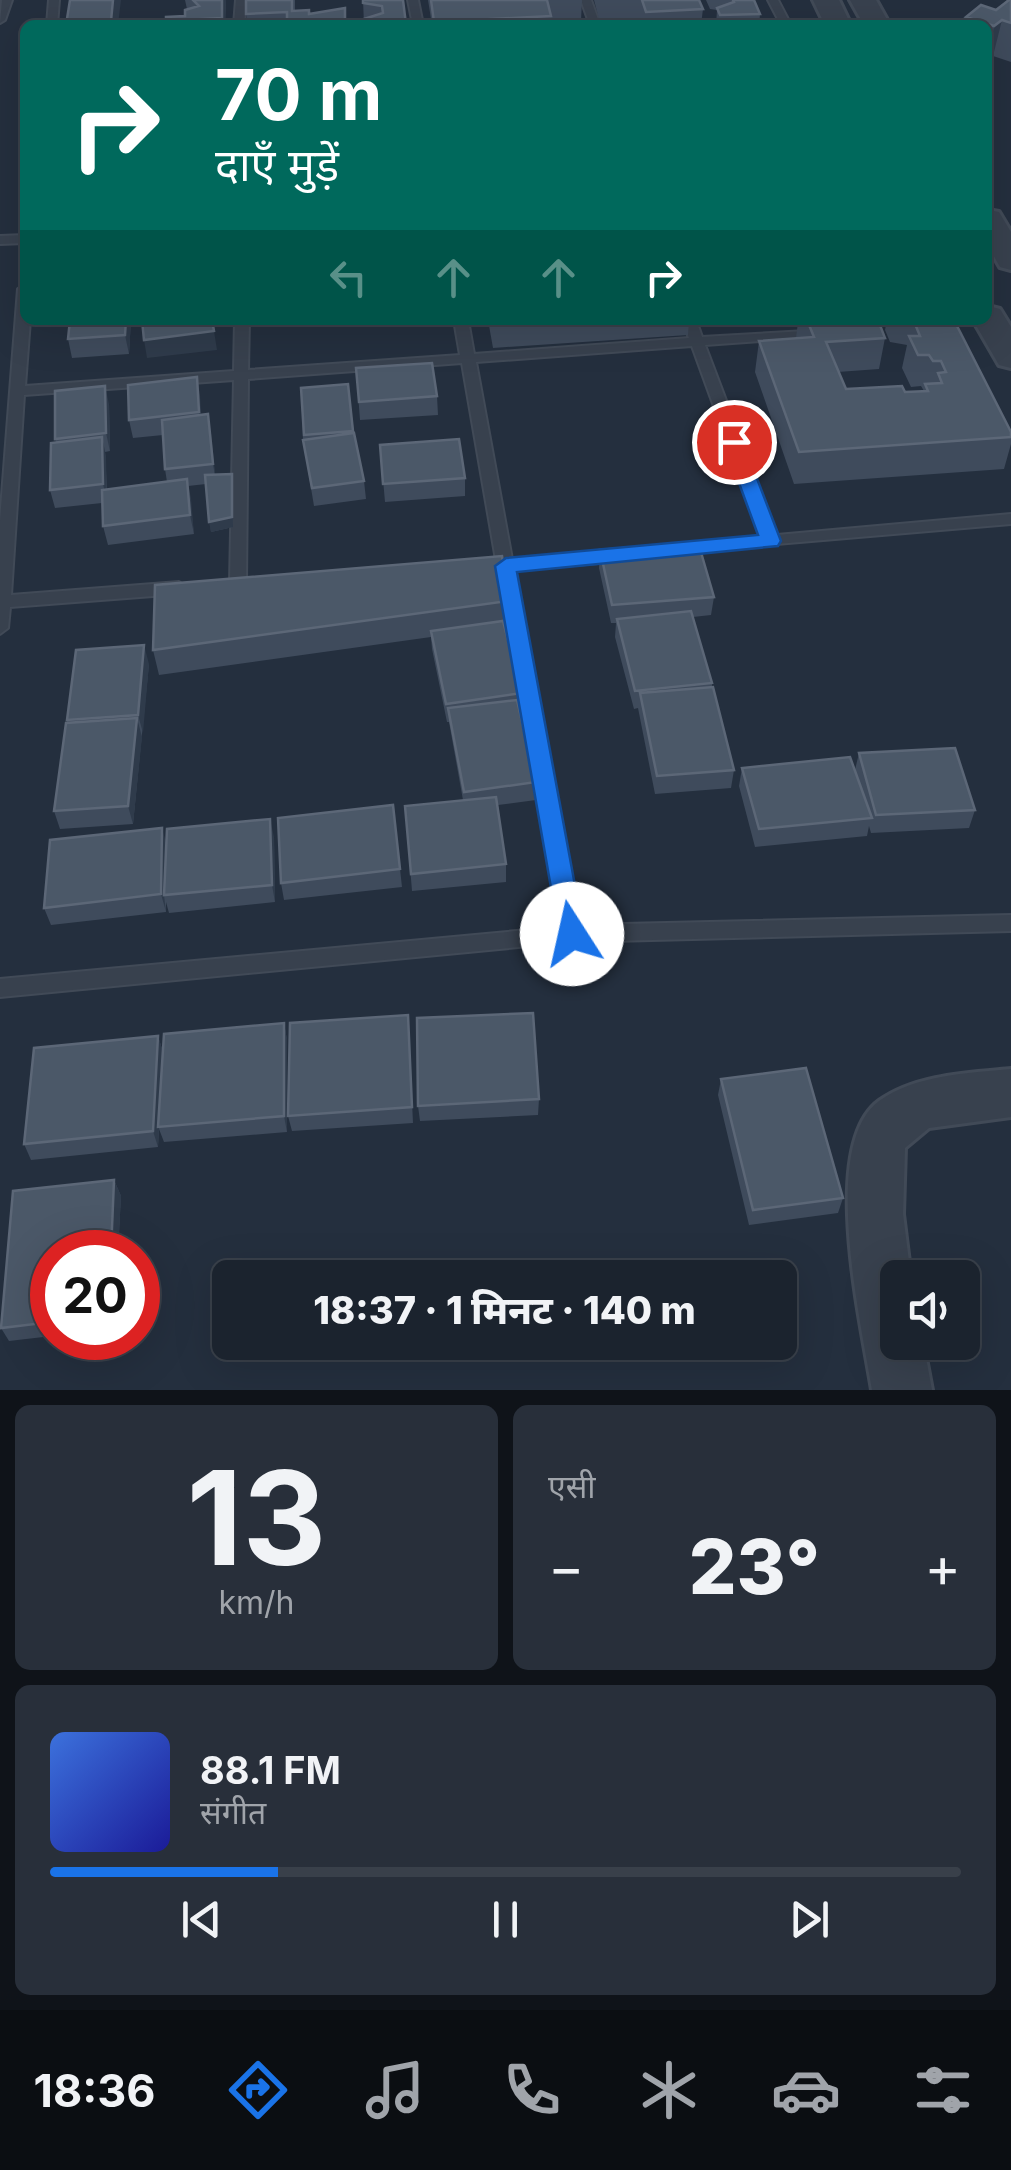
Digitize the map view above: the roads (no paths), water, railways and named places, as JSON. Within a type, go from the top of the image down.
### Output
[{"type":"street","points":[[992,226],[1011,260]]},
{"type":"street","points":[[992,323],[1011,358]]},
{"type":"street","points":[[902,1390],[874,1209],[875,1157],[888,1126],[915,1110],[950,1098],[1011,1093]]},
{"type":"lane","points":[[0,20],[6,0]]},
{"type":"lane","points":[[0,628],[22,325]]},
{"type":"lane","points":[[238,583],[242,325]]},
{"type":"lane","points":[[462,325],[572,934]]},
{"type":"lane","points":[[691,325],[770,541]]},
{"type":"lane","points":[[16,391],[830,332]]},
{"type":"lane","points":[[657,551],[1011,519]]},
{"type":"lane","points":[[468,568],[638,553]]},
{"type":"lane","points":[[218,584],[257,582]]},
{"type":"lane","points":[[2,602],[199,586]]},
{"type":"lane","points":[[0,988],[572,934],[1011,923]]}]
